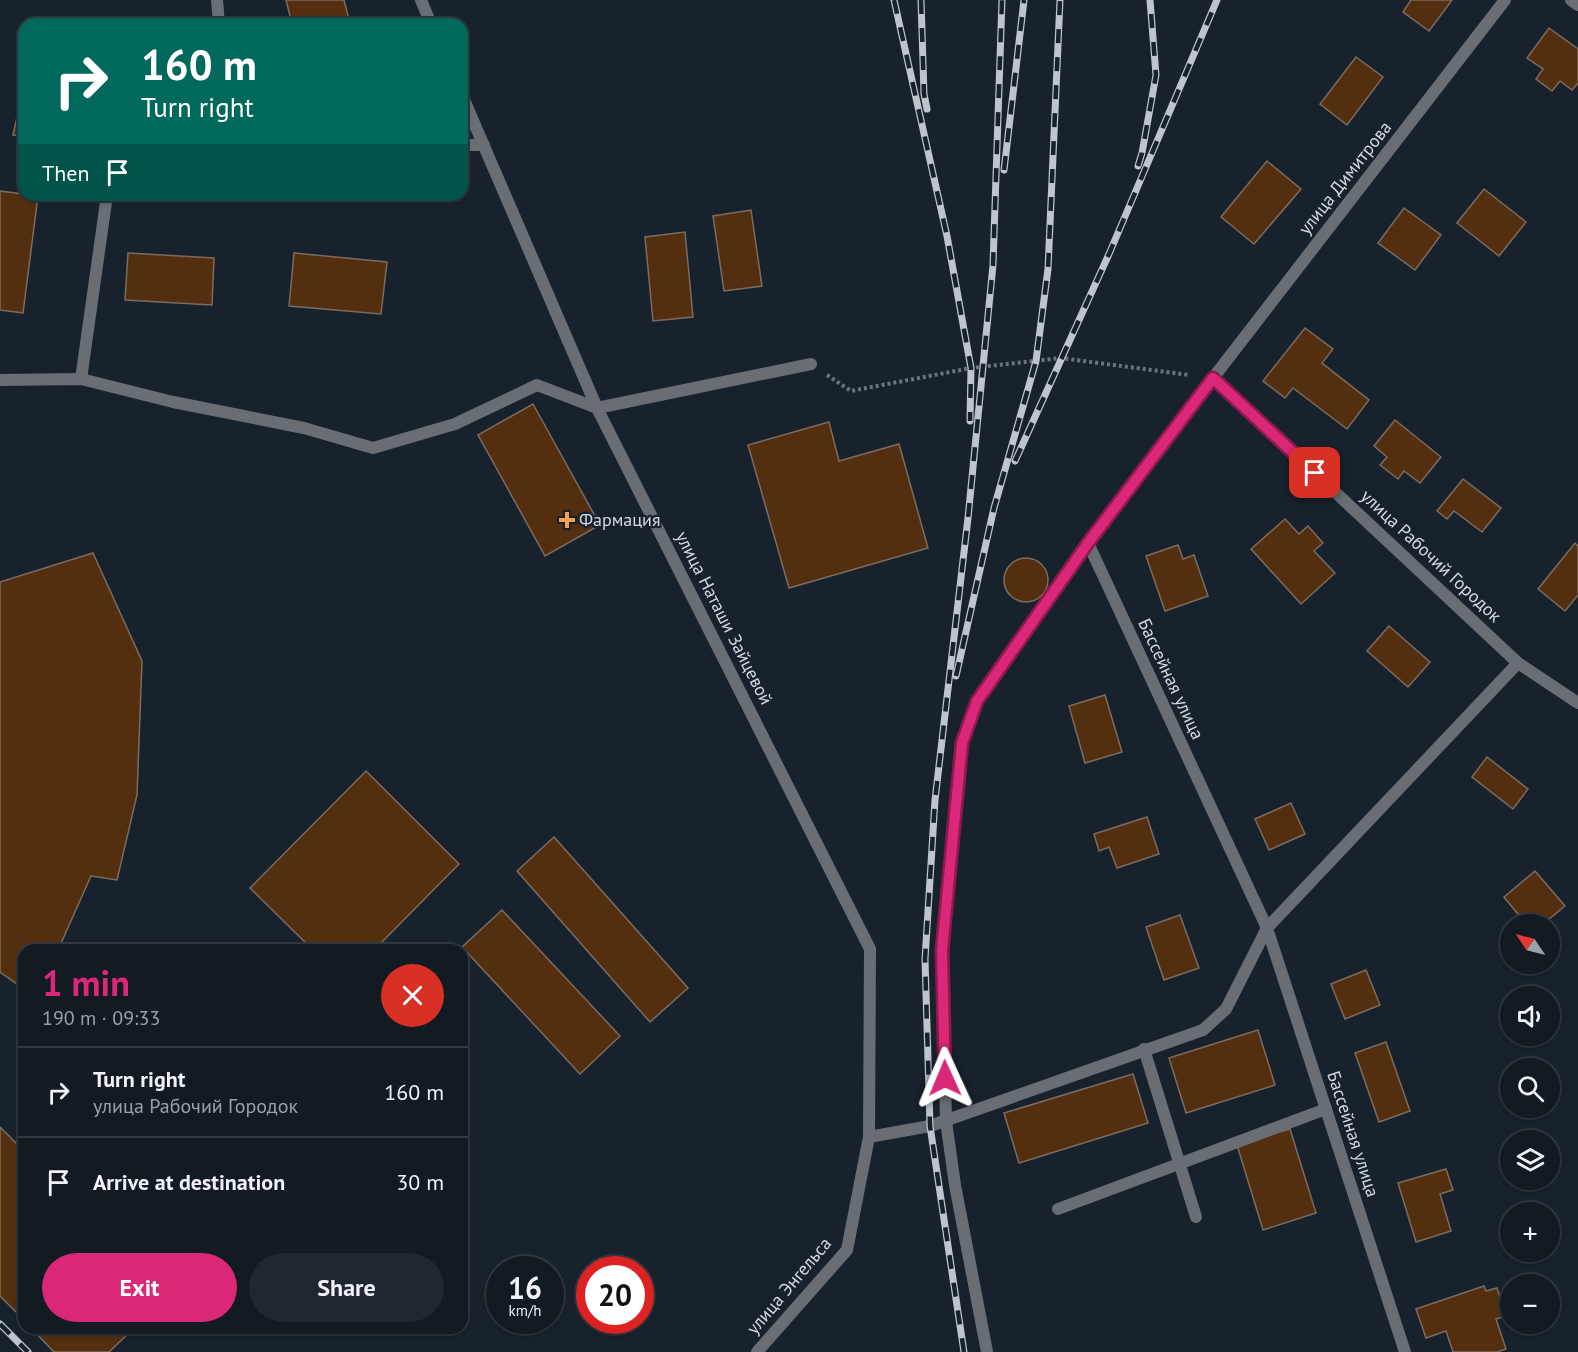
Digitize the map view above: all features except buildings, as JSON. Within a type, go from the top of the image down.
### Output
[{"type":"street","points":[[216,0],[218,18]]},
{"type":"street","points":[[421,0],[428,18]]},
{"type":"street","name":"улица Димитрова","points":[[946,1121],[942,950],[962,743],[977,701],[1088,543],[1505,0]]},
{"type":"street","points":[[1571,0],[1578,5]]},
{"type":"street","name":"улица Наташи Зайцевой","points":[[468,109],[597,408],[870,949],[869,1137]]},
{"type":"street","points":[[468,145],[484,145]]},
{"type":"street","points":[[81,379],[106,201]]},
{"type":"street","points":[[0,380],[81,379],[173,402],[304,428],[373,448],[455,424],[537,385],[597,408],[811,364]]},
{"type":"street","name":"улица Рабочий Городок","points":[[1213,378],[1518,663],[1578,703]]},
{"type":"street","name":"Бассейная улица","points":[[1088,543],[1267,928],[1405,1352]]},
{"type":"street","points":[[869,1137],[946,1121],[1203,1030],[1226,1009],[1267,928],[1518,663]]},
{"type":"street","points":[[1144,1049],[1196,1217]]},
{"type":"street","points":[[1058,1209],[1326,1109]]},
{"type":"street","points":[[946,1121],[955,1185],[987,1352]]},
{"type":"street","name":"улица Энгельса","points":[[757,1352],[847,1250],[869,1137]]},
{"type":"path","points":[[811,364],[851,391],[971,368],[1061,358],[1213,378]]},
{"type":"railway","points":[[894,0],[947,236],[971,368],[970,421]]},
{"type":"railway","points":[[921,0],[924,94],[927,109]]},
{"type":"railway","points":[[964,1352],[930,1126],[925,959],[935,800],[968,518],[993,265],[1002,0]]},
{"type":"railway","points":[[1004,170],[1024,0]]},
{"type":"railway","points":[[956,676],[994,508],[1036,361],[1048,269],[1060,0]]},
{"type":"railway","points":[[1138,166],[1156,75],[1150,0]]},
{"type":"railway","points":[[1015,461],[1109,254],[1217,0]]},
{"type":"railway","points":[[0,1324],[28,1352]]},
{"type":"place","name":"Фармация","points":[[567,520]]},
{"type":"route","points":[[945,1078],[942,950],[962,743],[977,701],[1088,543],[1213,378],[1315,473]]}]
